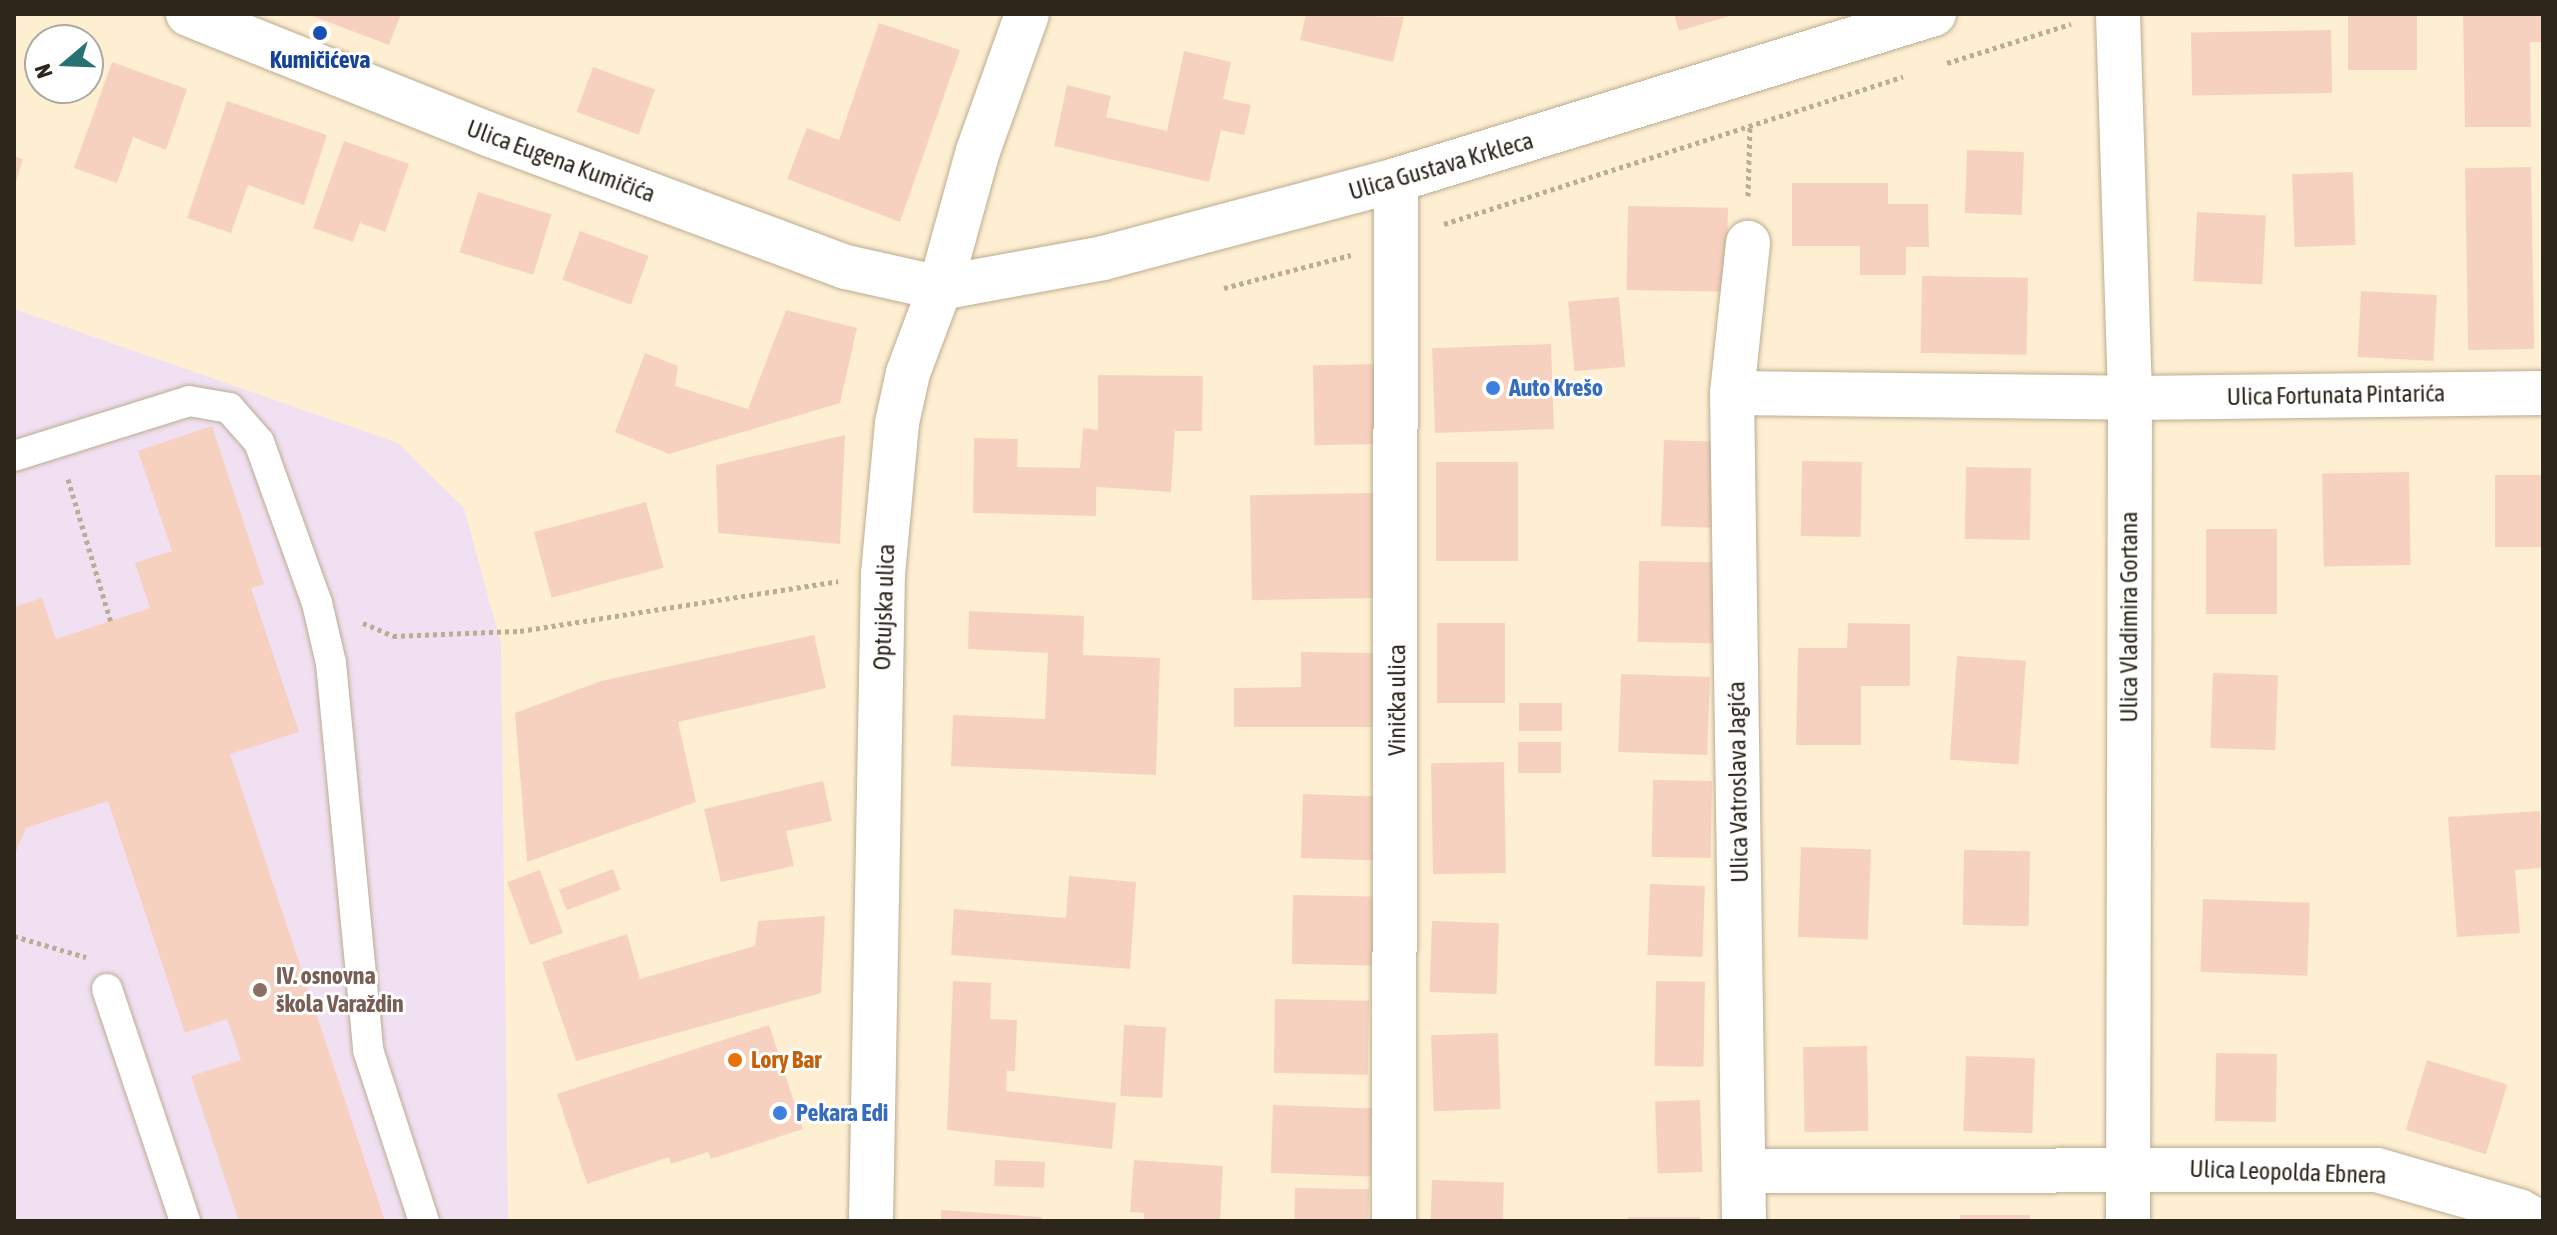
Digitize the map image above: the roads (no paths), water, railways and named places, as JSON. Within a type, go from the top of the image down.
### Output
[{"type":"street","name":"Ulica Eugena Kumičića","points":[[188,14],[488,134],[846,267],[940,288]]},
{"type":"street","name":"Optujska ulica","points":[[871,1221],[883,574],[897,423],[908,373],[940,288],[978,151],[1027,14]]},
{"type":"street","name":"Ulica Gustava Krkleca","points":[[940,288],[1103,258],[1396,180],[1934,14]]},
{"type":"street","name":"Ulica Vladimira Gortana","points":[[2099,17],[2130,398],[2128,1221]]},
{"type":"street","name":"Vinička ulica","points":[[1394,1221],[1396,180]]},
{"type":"street","name":"Ulica Vatroslava Jagića","points":[[1744,1221],[1732,393],[1748,243]]},
{"type":"street","points":[[1732,393],[2130,398]]},
{"type":"street","name":"Ulica Fortunata Pintarića","points":[[2130,398],[2543,393]]},
{"type":"street","points":[[1744,1171],[2128,1167]]},
{"type":"street","name":"Ulica Leopolda Ebnera","points":[[2128,1167],[2377,1170],[2519,1211],[2537,1221]]},
{"type":"lane","points":[[14,456],[189,401],[229,408],[259,442],[317,603],[331,663],[368,1050],[424,1221]]},
{"type":"lane","points":[[107,989],[185,1221]]},
{"type":"place","name":"Kumičićeva","points":[[320,33]]},
{"type":"place","name":"Auto Krešo","points":[[1493,388]]},
{"type":"place","name":"IV. osnovna škola Varaždin","points":[[260,990]]},
{"type":"place","name":"Lory Bar","points":[[735,1060]]},
{"type":"place","name":"Pekara Edi","points":[[780,1113]]}]
